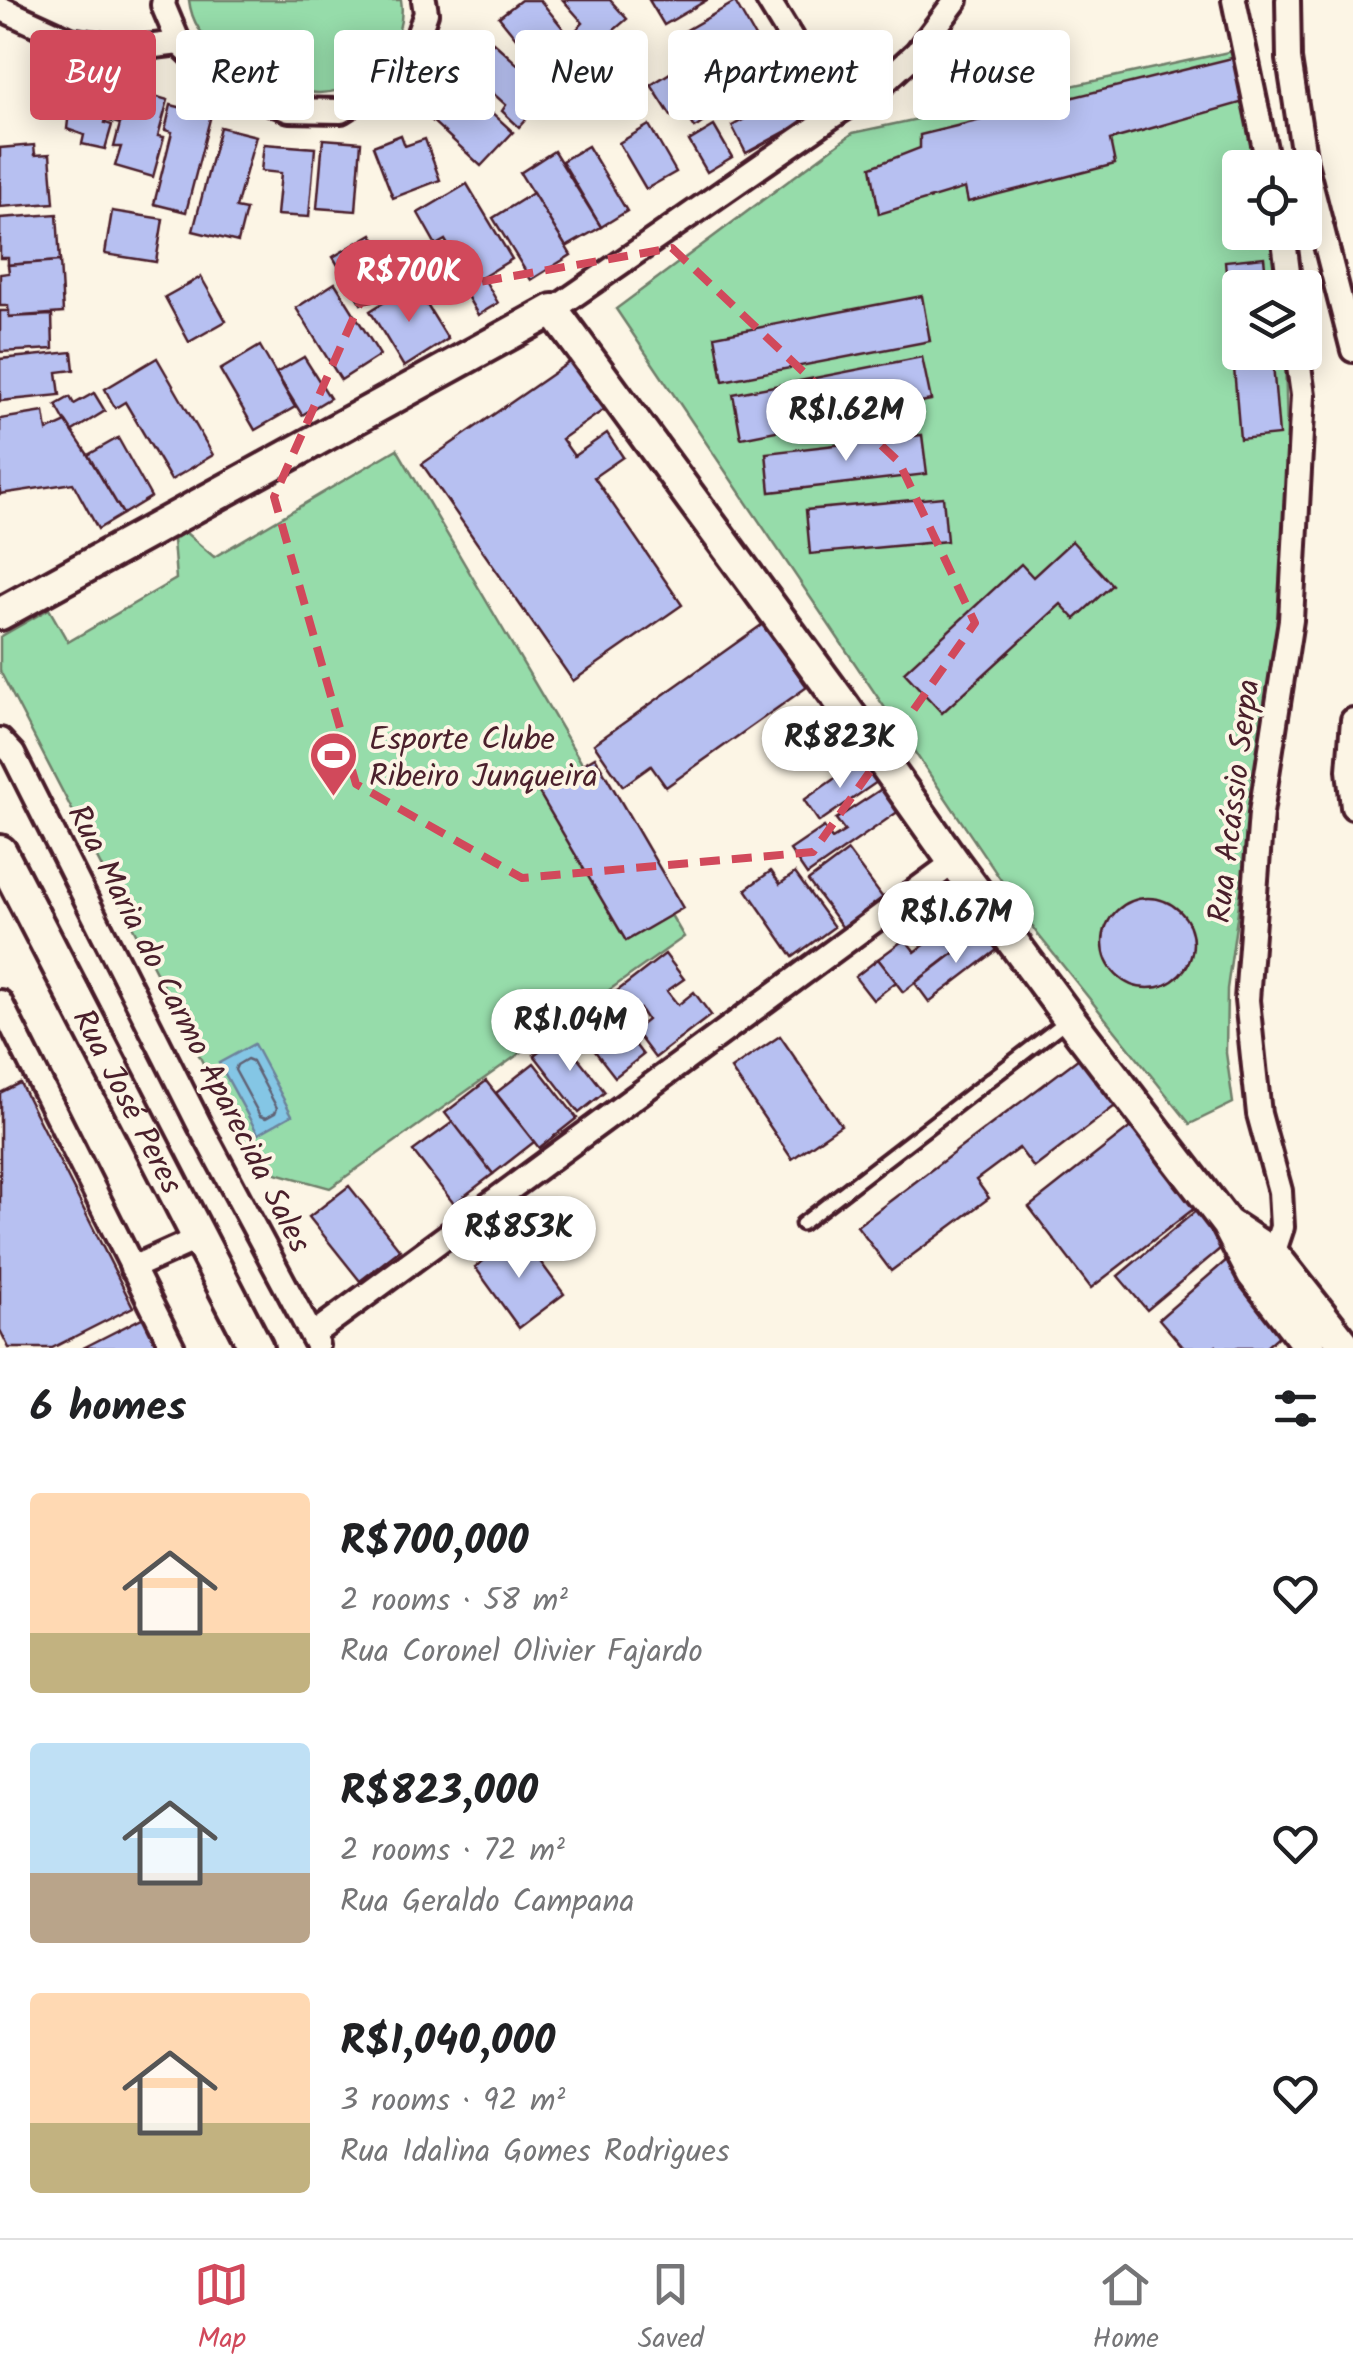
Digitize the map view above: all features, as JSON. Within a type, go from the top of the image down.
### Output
[{"type":"main road","name":"Rua José Peres","points":[[0,852],[256,1348]]},
{"type":"street","points":[[164,0],[176,38]]},
{"type":"street","points":[[314,110],[341,111],[395,77],[426,13],[424,0]]},
{"type":"street","points":[[768,0],[786,30]]},
{"type":"street","points":[[893,74],[918,52],[956,0]]},
{"type":"street","points":[[1234,0],[1265,150]]},
{"type":"street","points":[[1288,0],[1289,59],[1304,163],[1353,350]]},
{"type":"street","points":[[0,8],[70,40],[130,48],[176,43]]},
{"type":"street","points":[[4,609],[553,310],[828,120]]},
{"type":"street","points":[[553,310],[954,862],[1227,1224],[1348,1348]]},
{"type":"street","name":"Rua Acássio Serpa","points":[[1263,1264],[1282,1226],[1280,1191],[1259,1114],[1247,1000],[1261,814],[1291,620],[1303,396],[1300,370]]},
{"type":"street","points":[[1353,720],[1349,770],[1353,808]]},
{"type":"street","name":"Rua Maria do Carmo Aparecida Sales","points":[[0,740],[13,754],[200,1126],[315,1342]]},
{"type":"street","points":[[315,1342],[954,862]]},
{"type":"street","points":[[0,1002],[173,1348]]},
{"type":"street","points":[[132,1268],[199,1238]]},
{"type":"street","points":[[1263,1264],[1310,1348]]},
{"type":"lane","points":[[802,1224],[1070,1018]]},
{"type":"highlighted area","points":[[672,248],[899,462],[975,623],[813,852],[522,878],[356,784],[274,497],[360,303]]},
{"type":"green space","points":[[189,0],[401,0],[402,14],[399,30],[334,30],[334,91],[319,93],[314,92],[314,30],[200,30]]},
{"type":"green space","points":[[1233,51],[1258,150],[1222,150],[1222,250],[1275,250],[1276,270],[1222,270],[1222,370],[1285,370],[1288,481],[1280,612],[1227,989],[1226,1053],[1233,1103],[1190,1124],[1036,932],[616,309],[853,133],[913,120],[1070,120],[1070,86]]},
{"type":"green space","name":"Esporte Clube Ribeiro Junqueira","points":[[397,449],[684,937],[330,1188],[254,1167],[0,671],[0,637],[49,609],[68,642],[176,579],[173,540],[185,532],[214,557]]},
{"type":"water","points":[[254,1044],[292,1115],[258,1134],[219,1063]]},
{"type":"building","points":[[521,0],[540,0],[564,30],[515,30],[515,37],[499,17]]},
{"type":"building","points":[[563,0],[610,0],[627,19],[614,30],[576,30],[583,23]]},
{"type":"building","points":[[649,0],[707,0],[664,25]]},
{"type":"building","points":[[735,2],[751,30],[687,30]]},
{"type":"building","points":[[495,44],[515,62],[515,120],[525,120],[519,127],[502,111],[506,105],[495,95]]},
{"type":"building","points":[[1232,58],[1244,102],[1110,140],[1115,164],[968,202],[965,188],[879,214],[871,167],[920,148],[920,135],[981,120],[1070,120],[1070,98]]},
{"type":"building","points":[[668,74],[668,111],[651,85]]},
{"type":"building","points":[[156,97],[168,100],[158,136],[164,137],[153,177],[115,166],[121,147],[114,147],[120,124],[109,121],[156,120]]},
{"type":"building","points":[[171,105],[176,106],[176,120],[210,120],[186,212],[154,204],[172,132],[165,130]]},
{"type":"building","points":[[495,115],[513,132],[481,166],[431,120],[495,120]]},
{"type":"building","points":[[68,120],[106,120],[112,125],[105,149],[82,144],[84,135],[67,129]]},
{"type":"building","points":[[690,120],[706,120],[695,128]]},
{"type":"building","points":[[743,120],[803,122],[746,153],[732,126]]},
{"type":"building","points":[[649,125],[676,172],[646,189],[619,143]]},
{"type":"building","points":[[714,126],[732,157],[707,172],[689,141]]},
{"type":"building","points":[[220,127],[256,136],[236,208],[246,210],[238,242],[193,231]]},
{"type":"building","points":[[401,135],[405,146],[425,139],[440,180],[393,198],[373,146]]},
{"type":"building","points":[[323,139],[361,142],[356,211],[317,208]]},
{"type":"building","points":[[264,144],[315,148],[309,217],[277,215],[281,173],[261,171]]},
{"type":"building","points":[[34,145],[35,155],[50,154],[54,203],[0,207],[0,148]]},
{"type":"building","points":[[588,146],[627,211],[601,227],[562,161]]},
{"type":"building","points":[[554,151],[601,227],[566,247],[520,173]]},
{"type":"building","points":[[467,184],[512,259],[483,277],[498,303],[478,315],[446,260],[454,255],[445,240],[436,245],[418,213]]},
{"type":"building","points":[[533,193],[571,255],[531,280],[493,218]]},
{"type":"building","points":[[112,211],[163,219],[156,262],[105,254]]},
{"type":"building","points":[[57,214],[60,261],[8,265],[8,258],[0,258],[0,218]]},
{"type":"building","points":[[372,234],[399,281],[361,304],[333,257]]},
{"type":"building","points":[[1264,257],[1265,270],[1226,270],[1225,261]]},
{"type":"building","points":[[60,261],[63,313],[9,317],[8,306],[0,306],[0,274],[9,273],[8,265]]},
{"type":"building","points":[[201,277],[226,321],[189,342],[165,297]]},
{"type":"building","points":[[335,283],[380,355],[341,380],[296,308]]},
{"type":"building","points":[[414,284],[448,339],[404,367],[370,311]]},
{"type":"building","points":[[922,296],[930,341],[723,381],[715,336]]},
{"type":"building","points":[[0,311],[9,311],[9,317],[52,315],[53,349],[0,352]]},
{"type":"building","points":[[260,346],[295,407],[255,430],[220,370]]},
{"type":"building","points":[[72,352],[74,370],[57,372],[60,395],[0,401],[0,359]]},
{"type":"building","points":[[304,357],[330,398],[302,415],[276,373]]},
{"type":"building","points":[[922,357],[931,400],[741,438],[733,394]]},
{"type":"building","points":[[157,358],[213,455],[171,480],[125,402],[115,408],[105,389]]},
{"type":"building","points":[[571,361],[605,409],[562,439],[574,456],[607,433],[623,457],[594,477],[682,605],[573,681],[422,464]]},
{"type":"building","points":[[1234,370],[1274,370],[1279,435],[1240,439]]},
{"type":"building","points":[[94,393],[105,411],[71,432],[56,405],[70,397],[74,404]]},
{"type":"building","points":[[44,412],[47,431],[66,422],[123,514],[98,529],[73,483],[0,494],[0,419]]},
{"type":"building","points":[[922,435],[927,474],[770,492],[766,453]]},
{"type":"building","points":[[118,438],[151,497],[123,514],[88,455]]},
{"type":"building","points":[[943,497],[947,541],[810,554],[806,510]]},
{"type":"building","points":[[1072,541],[1112,585],[1075,619],[1061,604],[942,713],[904,672],[1021,564],[1033,577]]},
{"type":"building","points":[[763,624],[807,687],[666,787],[651,766],[623,786],[594,744]]},
{"type":"building","points":[[595,757],[683,908],[626,941],[538,791]]},
{"type":"building","points":[[861,760],[877,782],[819,822],[804,800]]},
{"type":"building","points":[[883,788],[899,811],[807,875],[790,850],[824,827],[832,839],[845,831],[836,819]]},
{"type":"building","points":[[848,851],[883,898],[843,928],[808,881]]},
{"type":"building","points":[[771,871],[780,884],[795,873],[834,927],[793,957],[746,889]]},
{"type":"building","points":[[1148,898],[1165,901],[1180,911],[1190,926],[1190,960],[1180,975],[1165,985],[1148,988],[1131,985],[1116,975],[1106,960],[1103,943],[1106,926],[1116,911],[1131,901]]},
{"type":"building","points":[[951,925],[965,944],[903,992],[878,959],[905,939],[915,952]]},
{"type":"building","points":[[983,931],[997,950],[929,1002],[915,983]]},
{"type":"building","points":[[665,954],[684,979],[667,991],[678,1005],[694,992],[711,1015],[655,1058],[634,1030],[647,1020],[640,1009],[620,1024],[603,1002]]},
{"type":"building","points":[[878,959],[896,982],[873,1000],[855,977]]},
{"type":"building","points":[[603,1002],[643,1055],[615,1077],[574,1024]]},
{"type":"building","points":[[560,1035],[605,1092],[579,1113],[534,1055]]},
{"type":"building","points":[[780,1036],[841,1125],[792,1159],[731,1069]]},
{"type":"building","points":[[1083,1055],[1119,1103],[1034,1168],[1019,1148],[976,1180],[989,1198],[891,1271],[857,1226]]},
{"type":"building","points":[[534,1063],[577,1118],[539,1148],[496,1093]]},
{"type":"building","points":[[486,1081],[534,1142],[493,1174],[445,1113]]},
{"type":"building","points":[[20,1083],[133,1307],[52,1348],[9,1348],[0,1330],[0,1093]]},
{"type":"building","points":[[453,1122],[493,1174],[454,1204],[413,1151]]},
{"type":"building","points":[[1137,1122],[1200,1204],[1091,1288],[1029,1207]]},
{"type":"building","points":[[349,1186],[400,1250],[360,1281],[309,1217]]},
{"type":"building","points":[[1198,1209],[1227,1243],[1147,1310],[1118,1276]]},
{"type":"building","points":[[520,1234],[564,1294],[519,1328],[475,1267]]},
{"type":"building","points":[[1229,1258],[1289,1327],[1265,1348],[1184,1348],[1159,1319]]},
{"type":"building","points":[[144,1317],[160,1348],[83,1348]]},
{"type":"place","name":"Esporte Clube Ribeiro Junqueira","points":[[334,798]]}]
